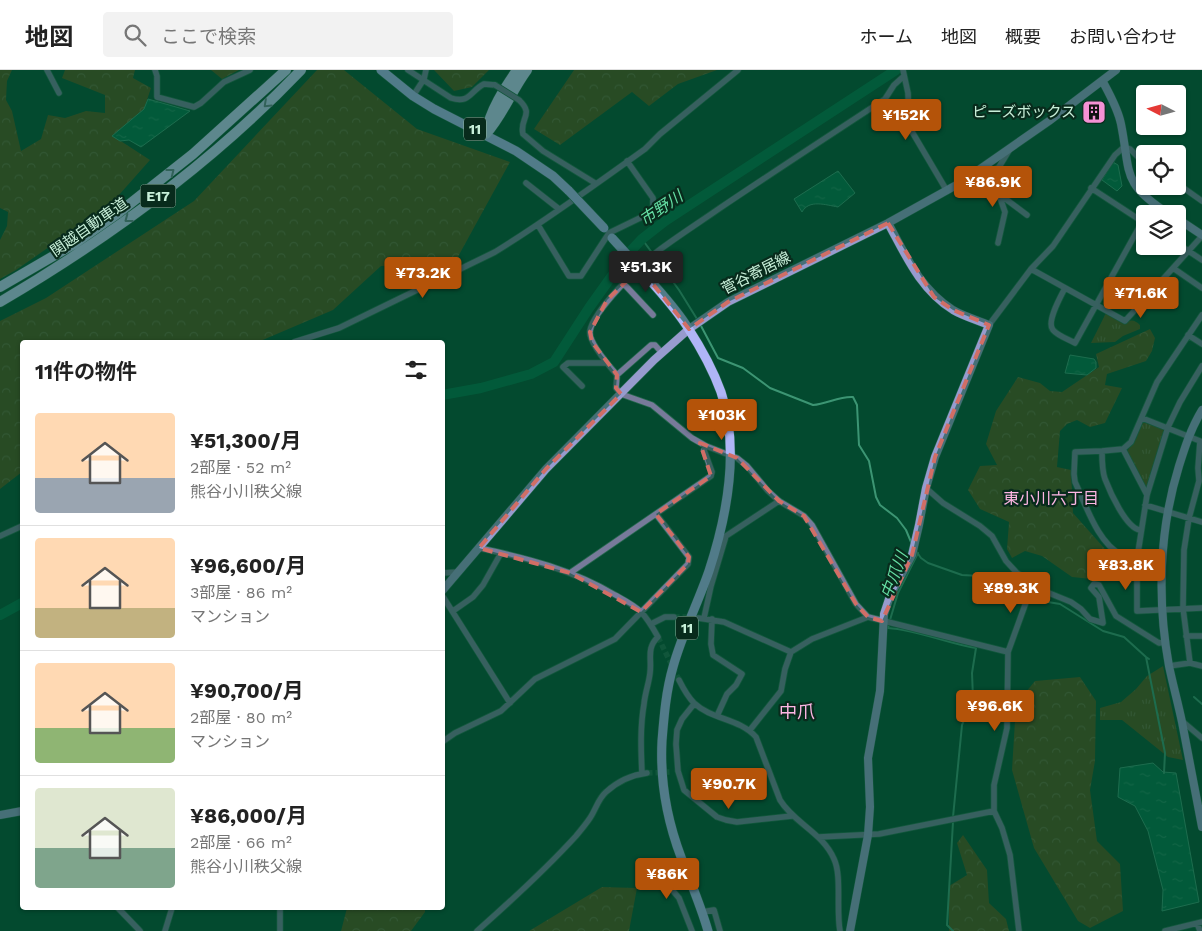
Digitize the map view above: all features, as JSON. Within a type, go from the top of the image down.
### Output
[{"type":"highway","name":"関越自動車道","points":[[0,287],[74,244],[117,214],[193,154],[286,70]]},
{"type":"highway","name":"関越自動車道","points":[[0,302],[80,253],[152,201],[244,125],[301,70]]},
{"type":"highway","points":[[486,134],[488,122],[496,104],[518,70]]},
{"type":"highway","points":[[486,134],[494,125],[527,70]]},
{"type":"main road","name":"11","points":[[380,70],[413,96],[442,113],[486,134],[534,162],[570,190],[643,272],[689,329],[721,392],[727,420],[730,456],[727,491],[720,530],[709,571],[673,665],[666,703],[662,743],[662,772],[667,811],[680,855],[708,931]]},
{"type":"street","points":[[47,70],[59,93]]},
{"type":"street","points":[[155,70],[157,76],[157,97],[194,107],[224,82],[250,70]]},
{"type":"street","points":[[408,70],[457,100],[469,97],[484,84],[494,85],[519,100],[527,109],[522,127],[523,134],[543,151],[595,183]]},
{"type":"street","points":[[413,96],[424,79],[426,70]]},
{"type":"street","points":[[300,340],[348,324],[495,252],[538,226],[645,148],[738,70]]},
{"type":"street","name":"菅谷寄居線","points":[[445,588],[546,469],[662,353],[689,329],[728,302],[888,223],[947,191],[1011,148],[1103,82],[1116,70]]},
{"type":"street","points":[[904,73],[908,93],[911,130],[947,191]]},
{"type":"street","points":[[618,375],[606,363],[592,342],[590,332],[607,300],[657,252],[756,183],[885,99],[904,73]]},
{"type":"street","points":[[1103,82],[1121,124],[1128,170],[1136,186],[1155,205]]},
{"type":"street","points":[[963,181],[992,172],[999,167],[1011,148]]},
{"type":"street","points":[[850,931],[868,835],[870,807],[868,758],[880,691],[882,621],[890,596],[913,549],[926,488],[935,457],[989,324],[1031,269],[1052,246],[1115,155],[1124,148],[1130,149],[1136,155]]},
{"type":"street","points":[[538,226],[569,276],[582,276],[609,233],[644,216],[653,207],[653,198],[628,161]]},
{"type":"street","points":[[992,172],[1005,212],[998,243]]},
{"type":"street","points":[[526,183],[559,209]]},
{"type":"street","points":[[1091,188],[1136,218]]},
{"type":"street","points":[[1186,190],[1202,201]]},
{"type":"street","points":[[999,194],[1027,215]]},
{"type":"street","points":[[888,223],[914,270],[934,297],[953,310],[989,324]]},
{"type":"street","points":[[1031,269],[1125,321],[1202,235],[1186,224]]},
{"type":"street","points":[[1065,288],[1055,308],[1051,322],[1053,330],[1074,343],[1136,235]]},
{"type":"street","points":[[1188,251],[1202,260]]},
{"type":"street","points":[[1173,268],[1202,288]]},
{"type":"street","points":[[624,284],[653,315]]},
{"type":"street","points":[[1137,560],[1122,555],[1102,539],[1075,482],[1075,452],[1123,449],[1131,442],[1157,382],[1202,315]]},
{"type":"street","points":[[1188,336],[1202,344]]},
{"type":"street","points":[[662,353],[655,345],[651,345],[618,375],[616,388],[621,394],[652,405],[692,438],[747,466],[779,501],[804,516],[812,525],[856,604],[868,617],[1008,652]]},
{"type":"street","points":[[582,386],[563,367],[568,363],[606,363]]},
{"type":"street","points":[[1202,366],[1180,402],[1168,427],[1146,495],[1137,560],[1136,611],[1202,608]]},
{"type":"street","points":[[1202,410],[1189,436],[1167,512],[1161,582],[1162,609],[1169,666],[1202,823]]},
{"type":"street","points":[[1142,418],[1200,441],[1199,481],[1189,518],[1184,550],[1183,608],[1190,663]]},
{"type":"street","points":[[570,573],[711,476],[712,472],[704,450],[706,446]]},
{"type":"street","points":[[1123,449],[1146,495]]},
{"type":"street","points":[[1102,451],[1104,471],[1109,488],[1126,521],[1136,530],[1140,530]]},
{"type":"street","points":[[926,488],[943,503],[980,526],[992,536],[1006,561],[1017,573],[1044,591],[1071,602],[1090,619],[1103,624],[1099,597],[1091,588],[1094,584],[1099,585],[1116,616],[1159,643],[1166,642]]},
{"type":"street","points":[[779,501],[726,536],[701,618],[712,619],[737,627],[791,652]]},
{"type":"street","points":[[1145,505],[1202,522]]},
{"type":"street","points":[[445,740],[455,733],[501,711],[536,679],[614,639],[688,564],[688,555],[656,514]]},
{"type":"street","points":[[0,536],[20,527]]},
{"type":"street","points":[[477,931],[532,883],[562,852],[583,828],[598,801],[606,792],[630,776],[644,774],[641,736],[644,704],[650,672],[650,650],[653,642],[658,637],[651,624],[641,612],[606,590],[570,573],[526,558],[479,548]]},
{"type":"street","points":[[453,611],[473,597],[483,585],[501,553]]},
{"type":"street","points":[[445,572],[459,572]]},
{"type":"street","points":[[1019,931],[1010,855],[1002,828],[994,811],[994,785],[1007,728],[1008,652],[1033,583]]},
{"type":"street","points":[[445,599],[510,703]]},
{"type":"street","points":[[651,624],[665,617],[674,617]]},
{"type":"street","points":[[750,730],[781,691],[785,669],[791,652],[812,639],[868,617]]},
{"type":"street","points":[[712,619],[711,644],[713,655],[742,674],[736,685],[727,694],[717,716]]},
{"type":"street","points":[[1186,636],[1202,636]]},
{"type":"street","points":[[1169,666],[1190,663],[1202,666]]},
{"type":"street","points":[[679,680],[694,704],[717,716],[740,724],[750,730],[760,743],[780,800],[792,816],[819,837],[834,859],[838,872],[837,910],[840,931]]},
{"type":"street","points":[[694,704],[682,718],[677,730],[678,771],[684,790],[717,817],[737,822],[792,816]]},
{"type":"street","points":[[1182,721],[1202,738]]},
{"type":"street","points":[[670,772],[678,771]]},
{"type":"street","points":[[0,815],[20,811]]},
{"type":"street","points":[[819,837],[868,835],[994,811]]},
{"type":"street","points":[[650,865],[679,898],[692,931]]},
{"type":"street","points":[[120,910],[140,931]]},
{"type":"street","points":[[165,931],[171,910]]},
{"type":"street","points":[[280,910],[280,931]]},
{"type":"street","points":[[702,912],[714,910],[720,931]]},
{"type":"street","points":[[1165,931],[1200,923],[1200,931]]},
{"type":"highlighted area","points":[[888,223],[934,297],[953,310],[989,325],[935,457],[912,555],[882,621],[868,617],[856,604],[804,516],[779,501],[737,458],[700,443],[711,476],[656,514],[689,557],[688,564],[641,612],[570,573],[479,548],[546,469],[621,394],[616,388],[617,375],[592,342],[590,332],[607,300],[640,268],[689,329],[728,302]]},
{"type":"green space","points":[[0,70],[12,70],[7,81],[6,100],[12,111],[21,151],[41,139],[48,115],[65,118],[86,111],[105,113],[105,95],[62,78],[65,70],[135,70],[133,78],[151,88],[144,109],[113,136],[150,160],[111,204],[16,270],[0,279],[0,240],[7,226],[8,212],[0,208]]},
{"type":"green space","points":[[211,70],[239,70],[222,79]]},
{"type":"green space","points":[[317,70],[344,70],[417,129],[510,162],[454,264],[381,266],[333,310],[263,340],[20,340],[20,474],[0,489],[0,321],[46,298],[194,201]]},
{"type":"green space","points":[[434,70],[489,70],[472,87],[454,91]]},
{"type":"green space","points":[[574,70],[717,70],[678,84],[649,106],[632,92],[560,145],[534,129]]},
{"type":"green space","points":[[1106,313],[1125,323],[1135,321],[1140,325],[1140,329],[1123,336],[1115,342],[1091,343]]},
{"type":"green space","points":[[1150,329],[1155,338],[1152,351],[1146,361],[1107,374],[1105,385],[1122,388],[1105,423],[1090,427],[1077,420],[1067,424],[1060,431],[1057,467],[1071,470],[1073,513],[1121,567],[1114,576],[1101,580],[1072,577],[1042,556],[1025,551],[1012,558],[1007,549],[1009,522],[980,509],[968,490],[980,466],[997,465],[986,444],[996,411],[1018,377],[1040,383],[1050,391],[1062,392],[1099,367],[1096,354]]},
{"type":"green space","points":[[1142,421],[1164,430],[1147,488],[1145,488],[1127,451],[1136,439]]},
{"type":"green space","points":[[1163,666],[1183,760],[1168,757],[1122,720],[1100,720],[1100,708],[1121,702],[1147,676]]},
{"type":"green space","points":[[1080,677],[1096,701],[1095,761],[1090,790],[1097,841],[1120,864],[1123,911],[1090,928],[1078,921],[1034,848],[1012,770],[1016,704],[1035,681]]},
{"type":"green space","points":[[963,835],[987,870],[989,903],[1006,919],[1009,931],[949,931],[949,886],[967,875],[957,843]]},
{"type":"green space","points":[[602,887],[637,888],[629,931],[529,931]]},
{"type":"green space","points":[[346,910],[425,910],[411,931],[341,931]]},
{"type":"water","points":[[148,99],[190,111],[141,147],[129,140],[120,141],[112,136],[144,109]]},
{"type":"water","points":[[1113,162],[1118,165],[1122,186],[1117,191],[1102,180]]},
{"type":"water","points":[[838,171],[855,193],[838,207],[813,204],[809,205],[802,212],[794,199]]},
{"type":"water","points":[[1070,355],[1094,359],[1096,368],[1087,375],[1065,373]]},
{"type":"water","points":[[1153,763],[1163,772],[1176,773],[1199,902],[1162,911],[1163,890],[1148,831],[1135,806],[1118,797],[1120,768]]},
{"type":"waterway","name":"市野川","points":[[445,394],[481,388],[531,374],[554,362],[626,256],[642,239],[665,221],[896,70]]},
{"type":"waterway","name":"中爪川","points":[[642,239],[679,290],[697,319]]},
{"type":"waterway","name":"中爪川","points":[[700,324],[718,358],[743,368],[770,388],[813,405],[853,397],[857,405],[859,445],[869,461],[876,497],[880,505],[897,518],[906,530],[911,542]]},
{"type":"waterway","points":[[916,551],[928,563],[962,575],[991,579],[1008,589],[1013,595],[1025,598]]},
{"type":"waterway","name":"中爪川","points":[[890,620],[898,593],[918,553]]},
{"type":"waterway","points":[[1030,599],[1060,604],[1103,631],[1124,637],[1149,659]]},
{"type":"waterway","name":"市野川","points":[[0,615],[20,604]]},
{"type":"waterway","name":"中爪川","points":[[889,625],[888,628],[910,631],[976,648],[972,673],[973,698],[962,725],[953,817]]},
{"type":"waterway","points":[[1146,657],[1165,753],[1164,773]]},
{"type":"waterway","points":[[1194,697],[1202,704]]},
{"type":"waterway","name":"中爪川","points":[[953,822],[947,925],[953,931]]},
{"type":"tunnel","points":[[674,617],[692,617]]},
{"type":"tunnel","points":[[658,637],[679,680]]},
{"type":"tunnel","points":[[647,773],[670,772]]},
{"type":"place","name":"ピーズボックス","points":[[1094,112]]},
{"type":"district","name":"東小川六丁目","points":[[1051,498]]},
{"type":"district","name":"中爪","points":[[797,711]]}]
